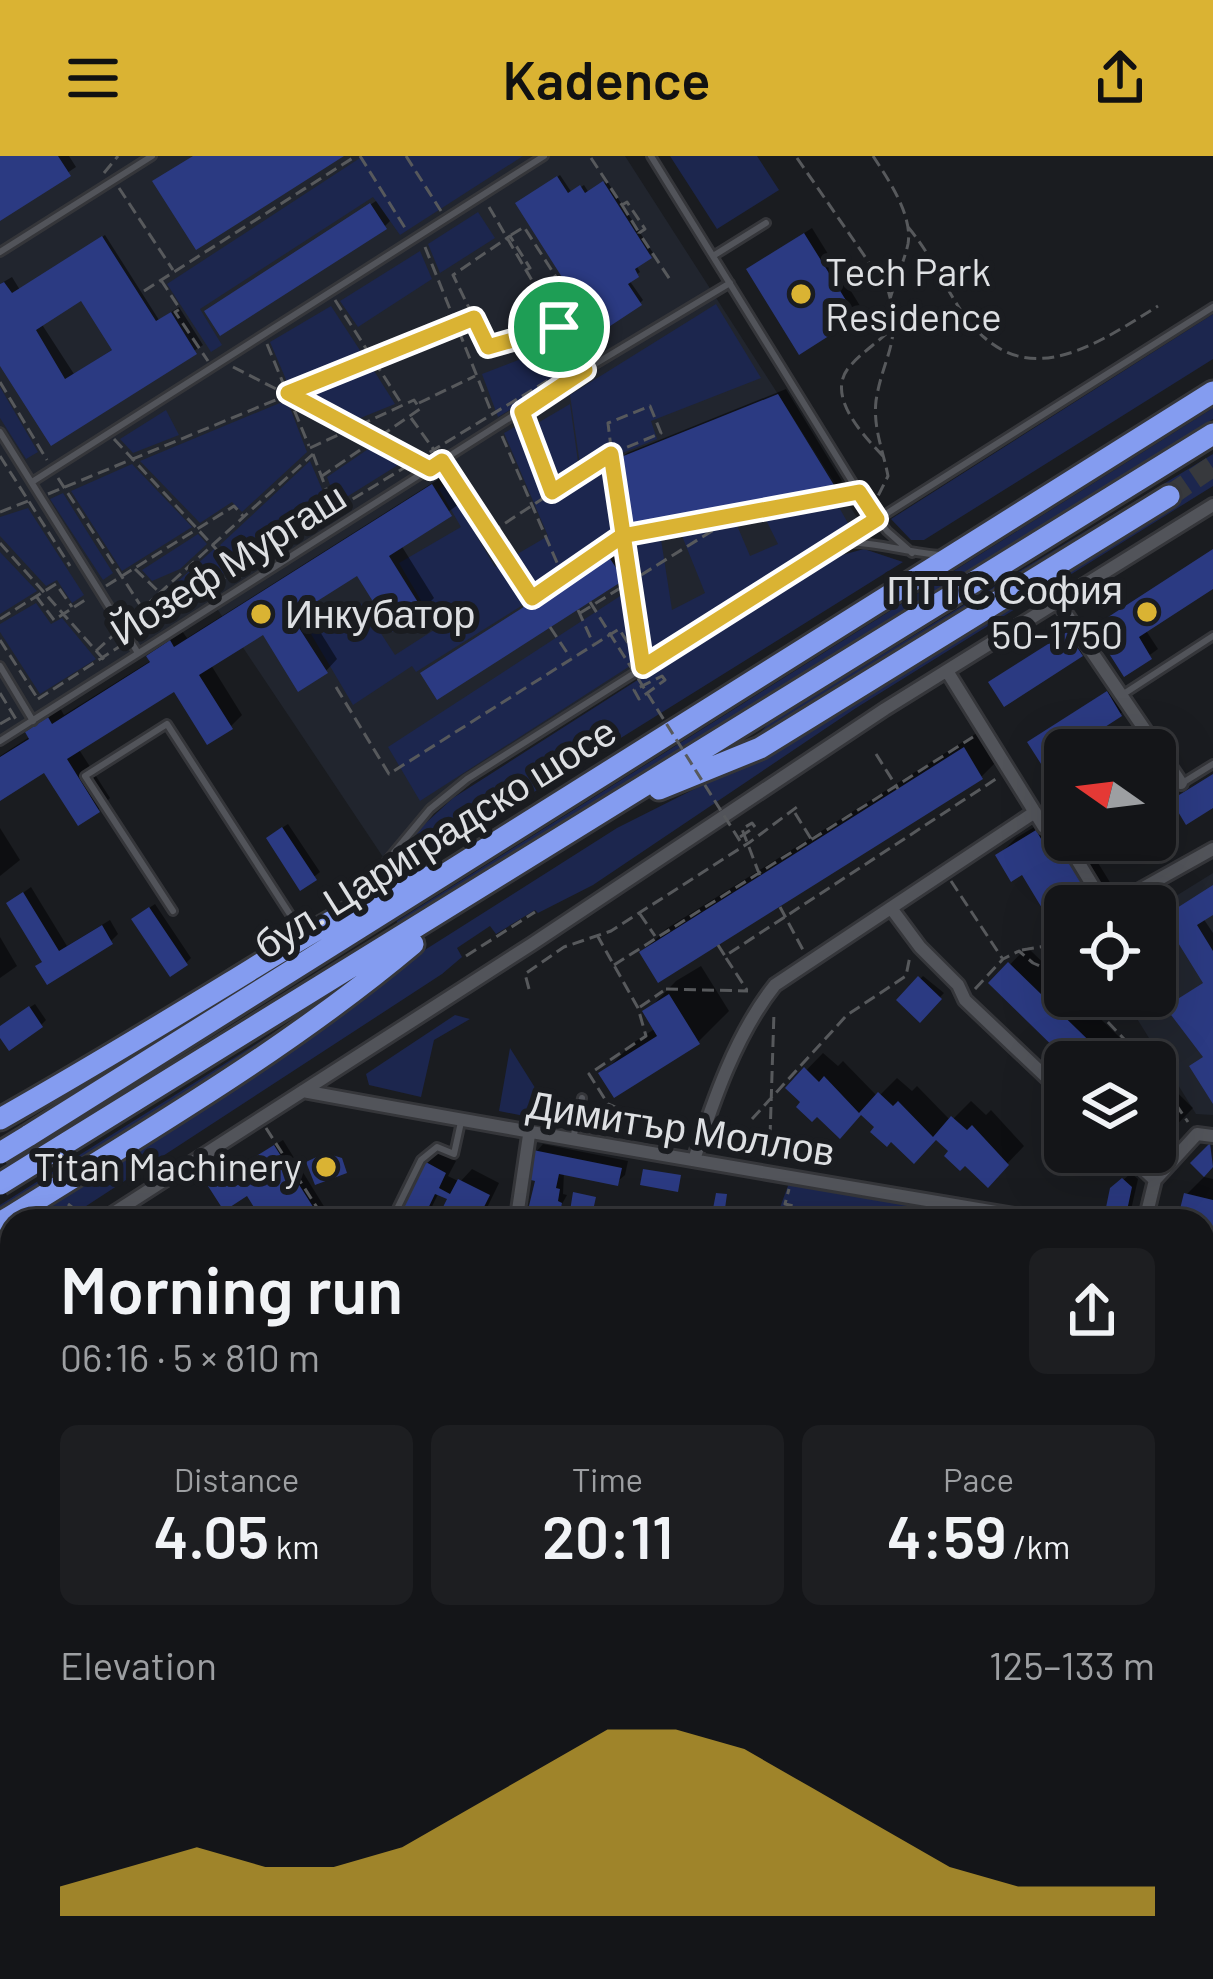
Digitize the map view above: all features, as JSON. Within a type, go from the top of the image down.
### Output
[{"type":"highway","name":"бул. Цариградско шосе","points":[[0,1153],[1213,392]]},
{"type":"highway","name":"бул. Цариградско шосе","points":[[0,1184],[1213,434]]},
{"type":"highway","points":[[603,812],[760,748],[1169,496]]},
{"type":"highway","points":[[0,1119],[304,937],[393,889],[466,862]]},
{"type":"highway","points":[[22,1209],[281,1042],[374,976],[468,896]]},
{"type":"street","points":[[120,1209],[946,671],[1213,505]]},
{"type":"street","points":[[1058,602],[1180,783]]},
{"type":"street","points":[[946,671],[1044,827]]},
{"type":"street","points":[[694,1160],[758,1006],[775,986],[1035,812]]},
{"type":"street","points":[[1147,885],[1213,849]]},
{"type":"street","points":[[891,908],[920,947],[958,985],[965,1000],[1044,1075]]},
{"type":"street","name":"Димитър Моллов","points":[[303,1091],[529,1135],[980,1209]]},
{"type":"street","points":[[1148,1209],[1155,1180],[1197,1134],[1213,1136]]},
{"type":"street","points":[[518,1209],[529,1135]]},
{"type":"street","points":[[1148,1173],[1155,1180]]},
{"type":"lane","points":[[0,252],[152,156]]},
{"type":"lane","points":[[32,482],[544,156]]},
{"type":"lane","points":[[650,156],[859,492],[877,519],[912,553]]},
{"type":"lane","points":[[713,256],[766,224]]},
{"type":"lane","name":"Йозеф Мургаш","points":[[0,741],[585,370],[730,284]]},
{"type":"lane","name":"бул. Цариградско шосе","points":[[337,920],[448,793],[642,664],[1213,307]]},
{"type":"lane","points":[[0,432],[138,653]]},
{"type":"lane","points":[[838,544],[863,542],[951,556]]},
{"type":"lane","points":[[1122,695],[1213,636]]},
{"type":"lane","points":[[0,666],[33,721]]},
{"type":"lane","points":[[173,911],[85,776],[167,724],[304,937]]},
{"type":"lane","points":[[1180,783],[1213,764]]},
{"type":"lane","points":[[572,1142],[582,1097]]},
{"type":"lane","points":[[397,1209],[421,1160],[437,1147],[454,1154],[461,1122]]},
{"type":"path","points":[[102,175],[118,156]]},
{"type":"path","points":[[144,291],[358,156],[416,237],[564,579]]},
{"type":"path","points":[[406,156],[445,218]]},
{"type":"path","points":[[873,156],[890,182],[908,227],[982,336],[1010,354],[1033,360],[1060,358],[1097,344],[1158,305]]},
{"type":"path","points":[[591,158],[671,281]]},
{"type":"path","points":[[797,158],[890,299],[895,338],[877,399],[876,433],[888,476],[871,510]]},
{"type":"path","points":[[114,180],[175,272]]},
{"type":"path","points":[[483,194],[585,370]]},
{"type":"path","points":[[622,205],[627,202],[645,229],[639,233]]},
{"type":"path","points":[[559,327],[488,347],[453,275],[524,227],[590,330],[586,332],[572,309],[567,313],[562,305]]},
{"type":"path","points":[[890,299],[908,244],[908,227]]},
{"type":"path","points":[[161,280],[212,367]]},
{"type":"path","points":[[329,292],[402,404]]},
{"type":"path","points":[[551,313],[571,300]]},
{"type":"path","points":[[0,512],[474,318]]},
{"type":"path","points":[[885,458],[853,423],[844,399],[843,377],[894,326]]},
{"type":"path","points":[[263,334],[340,526]]},
{"type":"path","points":[[221,362],[430,469]]},
{"type":"path","points":[[0,640],[38,700],[236,570],[561,370],[585,370]]},
{"type":"path","points":[[417,404],[476,375]]},
{"type":"path","points":[[0,382],[161,638]]},
{"type":"path","points":[[96,651],[311,451],[352,426],[414,400],[420,409],[322,476]]},
{"type":"path","points":[[490,533],[611,454],[661,433],[650,406],[608,423],[611,454],[622,536],[642,664]]},
{"type":"path","points":[[522,412],[552,492]]},
{"type":"path","points":[[410,416],[533,599],[622,536],[859,492]]},
{"type":"path","points":[[108,433],[247,584]]},
{"type":"path","points":[[0,456],[77,578]]},
{"type":"path","points":[[36,596],[54,620],[234,506],[244,518]]},
{"type":"path","points":[[594,645],[579,611],[739,514]]},
{"type":"path","points":[[0,543],[112,669]]},
{"type":"path","points":[[134,568],[160,593]]},
{"type":"path","points":[[0,619],[56,584],[73,608]]},
{"type":"path","points":[[590,602],[739,840]]},
{"type":"path","points":[[550,627],[571,659]]},
{"type":"path","points":[[336,688],[389,774],[619,629],[642,664]]},
{"type":"path","points":[[662,676],[665,680],[647,693],[640,699],[634,689],[662,676]]},
{"type":"path","points":[[0,692],[14,716],[0,724]]},
{"type":"path","points":[[614,964],[985,730]]},
{"type":"path","points":[[876,754],[897,788]]},
{"type":"path","points":[[725,956],[1010,770]]},
{"type":"path","points":[[529,989],[525,974],[564,947],[639,913],[801,805]]},
{"type":"path","points":[[793,810],[812,841]]},
{"type":"path","points":[[917,820],[922,827]]},
{"type":"path","points":[[739,840],[755,827],[752,823],[742,829],[748,840],[753,865],[759,874]]},
{"type":"path","points":[[739,840],[748,840]]},
{"type":"path","points":[[945,872],[1004,959]]},
{"type":"path","points":[[832,874],[838,882]]},
{"type":"path","points":[[780,907],[809,962]]},
{"type":"path","points":[[466,956],[535,912]]},
{"type":"path","points":[[639,913],[656,938]]},
{"type":"path","points":[[597,935],[638,1008],[646,1036],[589,1074],[608,1104],[650,1122]]},
{"type":"path","points":[[638,1008],[664,990],[748,991],[718,946]]},
{"type":"path","points":[[965,1000],[1004,959],[1044,946]]},
{"type":"path","points":[[752,1119],[847,1016],[906,976],[911,955],[920,947]]},
{"type":"path","points":[[1019,951],[1044,968]]},
{"type":"path","points":[[770,1137],[775,986]]},
{"type":"path","points":[[1103,1017],[1126,1041]]},
{"type":"path","points":[[1176,1104],[1197,1134]]},
{"type":"path","points":[[260,1119],[318,1209]]},
{"type":"path","points":[[789,1190],[785,1204],[793,1209]]},
{"type":"path","points":[[57,1196],[76,1209]]},
{"type":"shaded area","points":[[0,156],[625,156],[860,522],[448,793],[385,860],[214,604],[0,741]]},
{"type":"shaded area","points":[[363,156],[523,156],[400,235],[373,197],[200,309],[222,345],[211,352],[167,284]]},
{"type":"shaded area","points":[[670,156],[757,156],[779,190],[717,229]]},
{"type":"shaded area","points":[[478,212],[495,238],[440,273],[428,244]]},
{"type":"shaded area","points":[[420,251],[432,279],[358,327],[340,301]]},
{"type":"shaded area","points":[[716,304],[761,378],[651,421],[657,439],[610,458],[620,544],[416,672],[412,666],[353,705],[311,634],[361,603],[395,655],[437,628],[399,563],[461,527],[439,489],[446,484],[495,567],[548,536],[504,433],[520,424],[546,485],[552,481],[531,427],[570,404],[578,462],[555,479],[580,465],[570,395]]},
{"type":"shaded area","points":[[331,306],[365,358],[290,389],[270,342]]},
{"type":"shaded area","points":[[1213,314],[1213,359],[924,540],[911,540],[891,519]]},
{"type":"shaded area","points":[[562,343],[577,369],[498,417],[482,374]]},
{"type":"shaded area","points":[[371,366],[395,404],[353,421],[298,395]]},
{"type":"shaded area","points":[[0,387],[38,452],[26,459],[0,418]]},
{"type":"shaded area","points":[[287,400],[307,452],[242,512],[232,502],[200,523],[140,461]]},
{"type":"shaded area","points":[[1213,408],[1213,419],[397,924],[397,921]]},
{"type":"shaded area","points":[[166,410],[179,435],[133,453],[120,439]]},
{"type":"shaded area","points":[[377,443],[406,460],[337,503],[327,477]]},
{"type":"shaded area","points":[[1213,454],[1213,486],[856,708],[593,885],[538,913],[535,910],[496,934],[490,926],[457,948],[462,957],[442,974],[82,1209],[34,1209],[617,828],[770,751],[1175,502],[1164,486],[758,735],[769,723]]},
{"type":"shaded area","points":[[310,461],[330,508],[238,564],[220,545]]},
{"type":"shaded area","points":[[132,464],[192,527],[122,571],[71,491]]},
{"type":"shaded area","points":[[63,493],[113,573],[103,580],[50,499]]},
{"type":"shaded area","points":[[836,502],[849,525],[420,801],[388,747],[634,587],[627,539],[660,533],[672,610],[705,593],[680,531],[736,523],[750,556],[778,544],[765,518]]},
{"type":"shaded area","points":[[28,508],[84,595],[72,603],[57,580],[46,586],[0,536],[0,517]]},
{"type":"shaded area","points":[[198,534],[207,544],[180,569],[152,581],[142,570]]},
{"type":"shaded area","points":[[214,549],[230,569],[154,620],[147,609]]},
{"type":"shaded area","points":[[864,549],[903,562],[365,894],[417,831],[453,798],[827,559]]},
{"type":"shaded area","points":[[0,552],[37,591],[0,614]]},
{"type":"shaded area","points":[[36,603],[51,624],[62,618],[96,659],[40,694],[0,632],[0,624]]},
{"type":"shaded area","points":[[1213,873],[1213,1115],[1196,1114],[1176,1082],[1176,1041],[1151,1041],[1136,1017],[1176,1017],[1176,896]]},
{"type":"shaded area","points":[[307,1012],[230,1068],[6,1209],[0,1205]]},
{"type":"shaded area","points":[[455,1015],[470,1019],[434,1040],[421,1097],[369,1085],[366,1074]]},
{"type":"shaded area","points":[[510,1048],[549,1110],[575,1100],[570,1125],[499,1111]]},
{"type":"shaded area","points":[[792,1175],[983,1209],[779,1209]]},
{"type":"building","points":[[0,156],[58,156],[71,176],[0,221]]},
{"type":"building","points":[[193,156],[344,156],[196,250],[152,181]]},
{"type":"building","points":[[557,176],[568,193],[580,185],[585,193],[603,181],[652,258],[635,269],[639,277],[628,284],[642,305],[598,334],[515,203]]},
{"type":"building","points":[[370,203],[387,229],[220,336],[204,311]]},
{"type":"building","name":"Tech Park Residence","points":[[804,233],[857,318],[799,355],[746,269]]},
{"type":"building","points":[[102,236],[156,321],[171,312],[197,354],[51,446],[0,366],[0,284],[4,282],[12,293]],"holes":[[[81,301],[112,350],[65,379],[36,330]]]},
{"type":"building","points":[[778,394],[837,490],[624,531],[616,459]]},
{"type":"building","name":"Инкубатор","points":[[432,484],[452,516],[389,556],[424,612],[392,632],[357,576],[292,617],[328,673],[298,692],[263,635],[199,675],[233,729],[207,745],[174,692],[67,759],[100,812],[78,826],[44,773],[0,801],[0,757],[29,739],[25,732],[48,717],[52,724],[150,662],[146,656],[170,640],[174,647]]},
{"type":"building","points":[[1213,549],[1213,589],[1139,637],[1152,659],[1124,677],[1098,636],[1108,630],[1102,621]]},
{"type":"building","points":[[607,554],[624,580],[437,700],[420,673]]},
{"type":"building","points":[[1067,632],[1083,656],[1004,707],[988,682]]},
{"type":"building","points":[[1107,691],[1122,716],[1102,729],[1047,729]]},
{"type":"building","points":[[1044,731],[1044,766],[1043,767],[1027,742]]},
{"type":"building","points":[[964,747],[983,779],[658,983],[639,952]]},
{"type":"building","points":[[1213,774],[1213,808],[1186,825],[1176,808],[1176,797]]},
{"type":"building","points":[[282,827],[317,880],[300,891],[266,838]]},
{"type":"building","points":[[1036,830],[1044,844],[1044,861],[1069,861],[1084,885],[1044,885],[1044,911],[1022,875],[1011,882],[995,855]]},
{"type":"building","points":[[1213,885],[1213,915],[1197,925],[1213,951],[1213,1104],[1189,1066],[1203,1057],[1173,1017],[1176,1000],[1203,983],[1176,939],[1176,909]]},
{"type":"building","points":[[23,892],[59,951],[102,925],[113,944],[47,985],[35,966],[42,962],[6,903]]},
{"type":"building","points":[[149,907],[188,965],[170,977],[131,919]]},
{"type":"building","points":[[1008,962],[1044,997],[1044,1017],[1065,1017],[1089,1041],[1047,1041],[988,983]]},
{"type":"building","points":[[918,976],[942,999],[920,1023],[896,1000]]},
{"type":"building","points":[[669,994],[700,1044],[614,1098],[598,1073],[657,1036],[642,1011]]},
{"type":"building","points":[[29,1006],[43,1027],[9,1051],[0,1038],[0,1026]]},
{"type":"building","points":[[804,1067],[819,1082],[824,1076],[859,1113],[878,1092],[893,1106],[898,1101],[933,1137],[951,1116],[967,1130],[972,1125],[1009,1165],[988,1188],[965,1166],[960,1171],[936,1140],[914,1164],[891,1142],[887,1147],[870,1132],[874,1127],[861,1115],[840,1139],[817,1117],[812,1122],[785,1088]]},
{"type":"building","points":[[1210,1143],[1213,1167],[1204,1177],[1190,1163]]},
{"type":"building","points":[[274,1145],[314,1209],[255,1209],[247,1196],[223,1209],[208,1186]]},
{"type":"building","points":[[533,1150],[622,1168],[618,1186],[559,1174],[556,1188],[560,1189],[561,1209],[528,1209],[535,1181],[527,1179]]},
{"type":"building","name":"Titan Machinery","points":[[325,1153],[342,1158],[347,1173],[315,1185],[306,1162]]},
{"type":"building","points":[[424,1161],[446,1173],[439,1188],[450,1194],[458,1179],[490,1195],[483,1209],[442,1209],[447,1199],[435,1194],[428,1209],[401,1209]]},
{"type":"building","points":[[643,1169],[681,1175],[678,1192],[640,1185]]},
{"type":"building","points":[[1122,1178],[1132,1187],[1127,1209],[1106,1209],[1110,1188]]},
{"type":"building","points":[[573,1192],[596,1197],[593,1209],[570,1209]]},
{"type":"building","points":[[716,1193],[727,1194],[725,1209],[713,1209]]},
{"type":"building","points":[[1184,1193],[1213,1200],[1213,1209],[1180,1209]]},
{"type":"tunnel","points":[[1169,496],[1213,466]]},
{"type":"place","name":"Tech Park Residence","points":[[801,294]]},
{"type":"place","name":"ПТТС София 50-1750","points":[[1147,612]]},
{"type":"place","name":"Инкубатор","points":[[261,614]]},
{"type":"place","name":"Titan Machinery","points":[[326,1167]]},
{"type":"route","points":[[559,327],[488,347],[474,318],[288,393],[430,469],[442,461],[532,598],[622,536],[859,492],[877,519],[643,667],[622,536],[611,454],[552,492],[522,412],[585,370],[559,327]]}]
